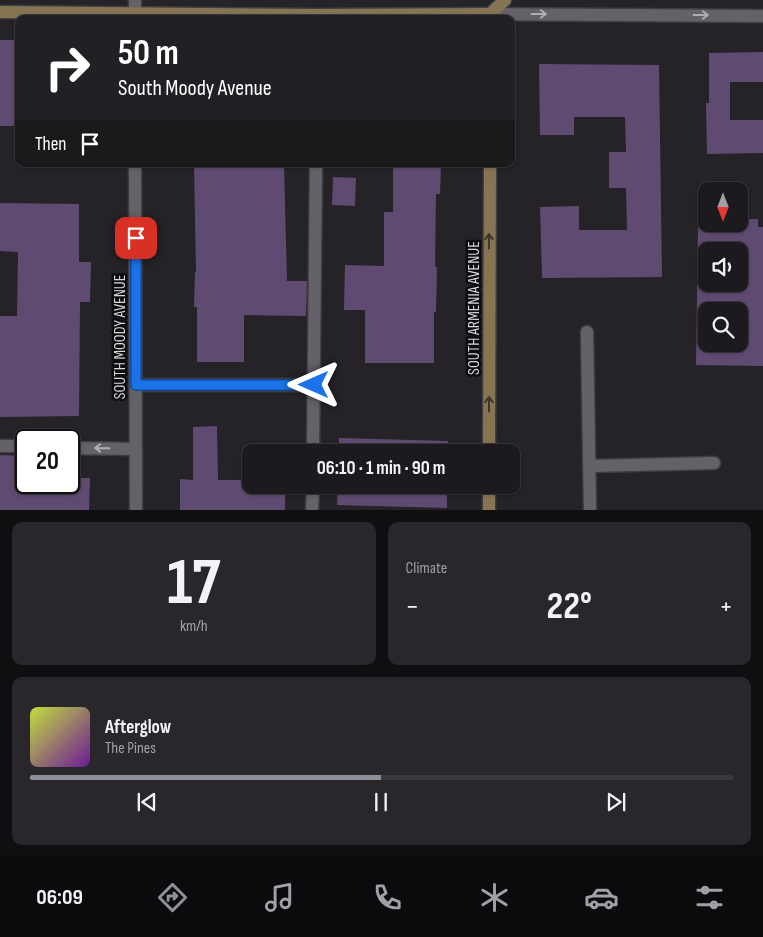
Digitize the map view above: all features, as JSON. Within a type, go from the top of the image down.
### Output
[{"type":"main road","points":[[490,0],[490,15]]},
{"type":"main road","points":[[491,15],[505,0]]},
{"type":"main road","points":[[0,12],[101,15]]},
{"type":"main road","name":"SOUTH ARMENIA AVENUE","points":[[489,444],[490,167]]},
{"type":"main road","points":[[489,494],[489,510]]},
{"type":"street","points":[[135,0],[135,15]]},
{"type":"street","points":[[515,16],[763,16]]},
{"type":"street","name":"SOUTH MOODY AVENUE","points":[[135,167],[136,510]]},
{"type":"street","points":[[313,444],[316,167]]},
{"type":"street","points":[[587,332],[590,510]]},
{"type":"street","points":[[136,385],[314,385]]},
{"type":"street","points":[[0,446],[15,446]]},
{"type":"street","points":[[80,448],[136,449]]},
{"type":"street","points":[[590,466],[714,463]]},
{"type":"street","points":[[312,510],[313,494]]},
{"type":"building","points":[[0,40],[15,40],[15,126],[0,126]]},
{"type":"building","points":[[763,52],[763,82],[730,82],[730,120],[763,120],[763,153],[707,154],[706,103],[709,103],[709,53]]},
{"type":"building","points":[[539,64],[659,65],[662,277],[542,278],[540,207],[579,206],[579,230],[627,230],[626,188],[609,188],[609,152],[626,152],[625,117],[574,117],[574,135],[540,135]]},
{"type":"building","points":[[194,167],[284,167],[287,281],[307,281],[306,316],[244,315],[244,362],[197,362],[197,307],[194,307],[196,272]]},
{"type":"building","points":[[393,167],[441,167],[440,194],[436,194],[435,267],[437,267],[436,312],[434,312],[434,363],[365,363],[365,310],[344,310],[345,265],[384,266],[384,212],[393,212]]},
{"type":"building","points":[[333,177],[356,178],[355,206],[332,205]]},
{"type":"building","points":[[0,203],[79,204],[79,262],[91,262],[90,302],[80,302],[79,416],[0,417],[0,316],[17,316],[18,252],[0,251]]},
{"type":"building","points":[[748,219],[758,219],[758,227],[763,227],[763,366],[696,365],[698,227],[698,232],[748,232]]},
{"type":"building","points":[[217,426],[218,480],[242,480],[242,494],[285,494],[285,510],[180,510],[180,479],[193,480],[193,427]]},
{"type":"building","points":[[339,438],[448,441],[448,444],[339,444]]},
{"type":"building","points":[[0,455],[15,456],[15,494],[80,494],[80,478],[90,478],[89,510],[0,510]]},
{"type":"building","points":[[338,494],[447,494],[447,508],[337,505]]},
{"type":"route","points":[[136,238],[136,385],[314,385]]}]
